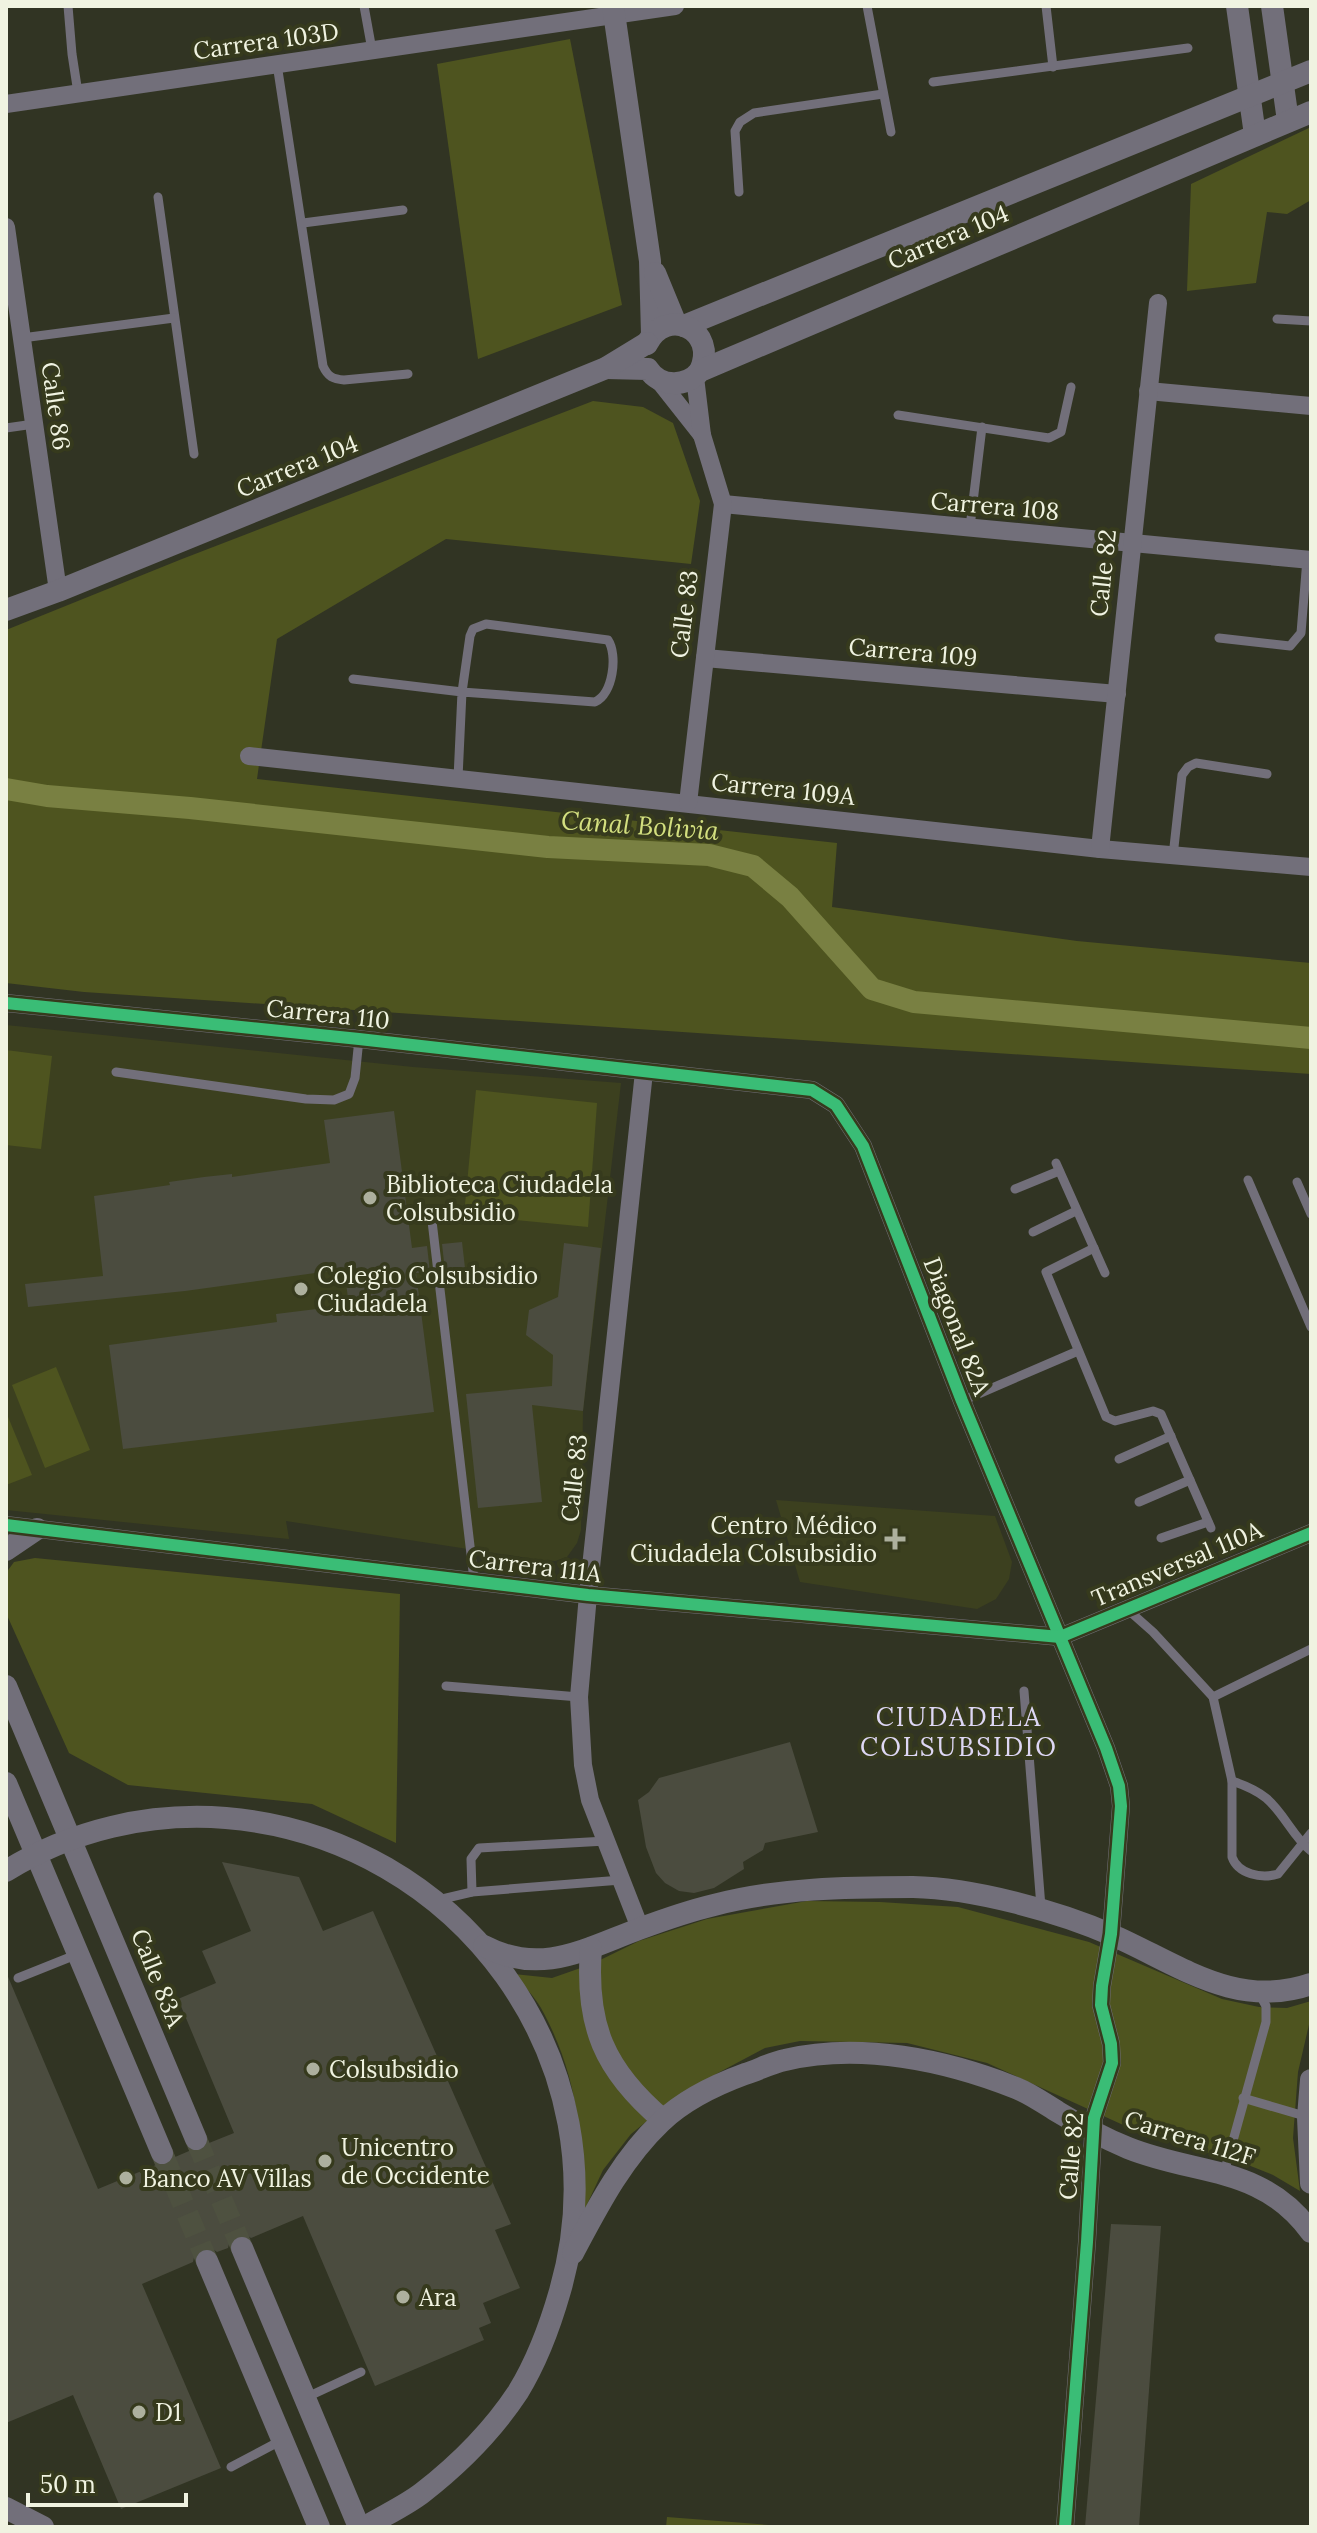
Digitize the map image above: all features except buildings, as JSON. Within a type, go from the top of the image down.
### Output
[{"type":"street","name":"Carrera 103D","points":[[6,104],[372,50],[613,10],[675,6]]},
{"type":"street","points":[[1237,6],[1255,135]]},
{"type":"street","points":[[1272,6],[1288,121]]},
{"type":"street","points":[[613,10],[650,261],[646,359],[652,374]]},
{"type":"street","name":"Carrera 104","points":[[680,325],[1311,71]]},
{"type":"street","name":"Carrera 104","points":[[606,368],[652,374],[677,383],[1311,112]]},
{"type":"street","name":"Calle 86","points":[[6,227],[58,591]]},
{"type":"street","points":[[650,261],[680,325],[699,336],[703,344],[705,354],[697,374]]},
{"type":"street","name":"Calle 82","points":[[1100,849],[1158,303]]},
{"type":"street","points":[[649,339],[659,329],[680,325]]},
{"type":"street","name":"Carrera 104","points":[[6,610],[606,368],[649,339]]},
{"type":"street","name":"Calle 83","points":[[652,374],[702,435]]},
{"type":"street","name":"Calle 83","points":[[688,803],[723,504],[702,435],[697,374]]},
{"type":"street","points":[[1148,391],[1311,406]]},
{"type":"street","name":"Carrera 108","points":[[723,504],[1309,560]]},
{"type":"street","name":"Carrera 109","points":[[705,658],[1117,694]]},
{"type":"street","name":"Carrera 109A","points":[[249,756],[1100,849],[1311,867]]},
{"type":"street","name":"Carrera 110","points":[[6,1003],[644,1072]]},
{"type":"street","name":"Calle 83","points":[[640,1928],[590,1800],[583,1765],[579,1697],[644,1072]]},
{"type":"street","name":"Diagonal 82A","points":[[644,1072],[812,1090],[836,1105],[863,1146],[962,1401],[1106,1748]]},
{"type":"street","name":"Carrera 111A","points":[[6,1525],[588,1595],[1060,1637]]},
{"type":"street","points":[[6,1550],[37,1529]]},
{"type":"street","name":"Transversal 110A","points":[[1060,1637],[1311,1533]]},
{"type":"street","name":"Calle 83A","points":[[6,1686],[195,2137],[161,2152],[79,1954]]},
{"type":"street","name":"Calle 82","points":[[1065,2527],[1087,2242],[1092,2133],[1097,2104],[1112,2063],[1111,2044],[1101,2005],[1111,1934],[1121,1806],[1119,1786],[1106,1748]]},
{"type":"street","points":[[6,1783],[79,1954],[114,1941]]},
{"type":"street","points":[[6,1871],[35,1853],[70,1838],[132,1821],[196,1815],[261,1821],[324,1837],[383,1864],[436,1901],[483,1945],[524,2002],[553,2066],[570,2130],[575,2195],[569,2261],[549,2329],[518,2392],[474,2447],[421,2494],[362,2527],[243,2250],[207,2263],[319,2527]]},
{"type":"street","points":[[483,1945],[504,1956],[552,1959],[713,1905],[747,1898],[854,1887],[923,1887],[999,1899],[1041,1910],[1111,1934],[1228,1988],[1259,1993],[1290,1992],[1311,1984]]},
{"type":"street","points":[[591,1948],[592,2014],[602,2045],[617,2074],[638,2099],[663,2120]]},
{"type":"street","name":"Carrera 112F","points":[[569,2261],[609,2186],[663,2120],[714,2085],[785,2060],[852,2052],[938,2062],[1019,2089],[1092,2133],[1133,2150],[1252,2183],[1279,2198],[1311,2232]]},
{"type":"street","points":[[1311,2080],[1311,2183]]},
{"type":"street","points":[[271,2414],[305,2398]]},
{"type":"street","points":[[6,2508],[43,2527]]},
{"type":"lane","points":[[68,6],[78,93]]},
{"type":"lane","points":[[364,6],[372,50]]},
{"type":"lane","points":[[867,6],[891,132]]},
{"type":"lane","points":[[1046,6],[1053,67]]},
{"type":"lane","points":[[933,82],[1188,48]]},
{"type":"lane","points":[[277,64],[323,366],[333,379],[408,374]]},
{"type":"lane","points":[[739,192],[735,131],[746,116],[883,94]]},
{"type":"lane","points":[[158,197],[194,454]]},
{"type":"lane","points":[[303,223],[403,210]]},
{"type":"lane","points":[[22,338],[174,318]]},
{"type":"lane","points":[[1277,319],[1311,321]]},
{"type":"lane","points":[[898,415],[1049,438],[1061,432],[1071,387]]},
{"type":"lane","points":[[6,428],[34,424]]},
{"type":"lane","points":[[970,527],[982,427]]},
{"type":"lane","points":[[1219,638],[1290,646],[1297,640],[1301,633],[1309,560]]},
{"type":"lane","points":[[353,679],[462,692],[595,702],[607,691],[614,655],[608,640],[486,624],[478,626],[470,636],[462,692],[458,778]]},
{"type":"lane","points":[[1173,856],[1182,775],[1188,767],[1196,763],[1267,774]]},
{"type":"lane","points":[[116,1072],[306,1099],[334,1100],[349,1094],[355,1078],[359,1039]]},
{"type":"lane","points":[[1015,1189],[1058,1167],[1105,1273]]},
{"type":"lane","points":[[1248,1180],[1311,1327]]},
{"type":"lane","points":[[1297,1182],[1311,1214]]},
{"type":"lane","points":[[1033,1232],[1076,1211]]},
{"type":"lane","points":[[432,1221],[474,1580]]},
{"type":"lane","points":[[1094,1248],[1046,1272],[1106,1417],[1115,1421],[1157,1412],[1171,1436],[1210,1525],[1161,1538]]},
{"type":"lane","points":[[962,1401],[1078,1351]]},
{"type":"lane","points":[[1119,1459],[1171,1436]]},
{"type":"lane","points":[[1139,1502],[1190,1480]]},
{"type":"lane","points":[[1127,1609],[1153,1632],[1213,1697],[1232,1781],[1232,1857],[1240,1871],[1269,1876],[1278,1874],[1311,1833]]},
{"type":"lane","points":[[1213,1697],[1311,1649]]},
{"type":"lane","points":[[446,1686],[579,1697]]},
{"type":"lane","points":[[1024,1691],[1041,1910]]},
{"type":"lane","points":[[1232,1781],[1267,1799],[1311,1851]]},
{"type":"lane","points":[[472,1892],[471,1859],[479,1848],[606,1841]]},
{"type":"lane","points":[[436,1901],[472,1892],[621,1880]]},
{"type":"lane","points":[[18,1978],[79,1954]]},
{"type":"lane","points":[[1224,2173],[1266,2022],[1266,2006],[1259,1993]]},
{"type":"lane","points":[[1243,2098],[1309,2117]]},
{"type":"lane","points":[[305,2398],[361,2372]]},
{"type":"lane","points":[[231,2467],[282,2440]]},
{"type":"shaded area","points":[[570,39],[622,305],[478,359],[437,64]]},
{"type":"shaded area","points":[[1311,127],[1311,200],[1287,214],[1267,212],[1256,283],[1187,291],[1191,184]]},
{"type":"shaded area","points":[[593,401],[643,407],[673,423],[700,501],[691,564],[446,539],[277,639],[257,779],[837,843],[832,907],[1077,941],[1311,963],[1311,1074],[84,992],[6,983],[6,630]]},
{"type":"shaded area","name":"Colegio Colsubsidio Ciudadela","points":[[6,1025],[413,1067],[621,1083],[583,1411],[581,1530],[577,1543],[567,1557],[555,1561],[540,1560],[286,1521],[289,1539],[6,1510]]},
{"type":"shaded area","points":[[6,1050],[52,1056],[41,1149],[6,1145]]},
{"type":"shaded area","points":[[476,1090],[597,1103],[588,1227],[464,1215]]},
{"type":"shaded area","points":[[56,1367],[90,1450],[45,1468],[12,1385]]},
{"type":"shaded area","points":[[6,1412],[32,1475],[6,1485]]},
{"type":"shaded area","name":"Centro Médico Ciudadela Colsubsidio","points":[[776,1500],[995,1516],[1012,1562],[1009,1579],[996,1599],[977,1609],[800,1582]]},
{"type":"shaded area","points":[[35,1558],[400,1594],[396,1843],[312,1804],[128,1785],[69,1753],[6,1613],[6,1573],[14,1562]]},
{"type":"shaded area","points":[[807,1901],[958,1907],[1089,1942],[1222,1999],[1259,2007],[1287,2008],[1311,2001],[1311,2016],[1298,2072],[1293,2138],[1300,2191],[1273,2175],[1243,2163],[1143,2134],[987,2063],[907,2043],[800,2041],[765,2048],[668,2104],[631,2134],[603,2170],[583,2213],[582,2159],[571,2083],[541,2008],[514,1974],[552,1978],[592,1964],[639,1941],[707,1919]]},
{"type":"shaded area","points":[[667,2517],[795,2527],[666,2527]]},
{"type":"waterway","name":"Canal Bolivia","points":[[6,789],[47,796],[190,808],[548,847],[709,855],[753,866],[790,897],[872,989],[914,1002],[1311,1038]]},
{"type":"tunnel","points":[[196,2139],[242,2248]]},
{"type":"tunnel","points":[[162,2153],[207,2261]]},
{"type":"cycle path","points":[[6,1003],[812,1090],[836,1105],[863,1146],[962,1401],[1119,1786],[1121,1806],[1111,1934],[1101,2005],[1111,2044],[1112,2063],[1094,2118],[1065,2527]]},
{"type":"cycle path","points":[[6,1525],[588,1595],[1060,1637],[1311,1533]]},
{"type":"place","name":"Biblioteca Ciudadela Colsubsidio","points":[[370,1198]]},
{"type":"place","name":"Colegio Colsubsidio Ciudadela","points":[[301,1289]]},
{"type":"place","name":"Centro Médico Ciudadela Colsubsidio","points":[[895,1539]]},
{"type":"place","name":"Colsubsidio","points":[[313,2069]]},
{"type":"place","name":"Unicentro de Occidente","points":[[325,2161]]},
{"type":"place","name":"Banco AV Villas","points":[[126,2178]]},
{"type":"place","name":"Ara","points":[[403,2297]]},
{"type":"place","name":"D1","points":[[139,2412]]},
{"type":"district","name":"CIUDADELA COLSUBSIDIO","points":[[959,1731]]}]
